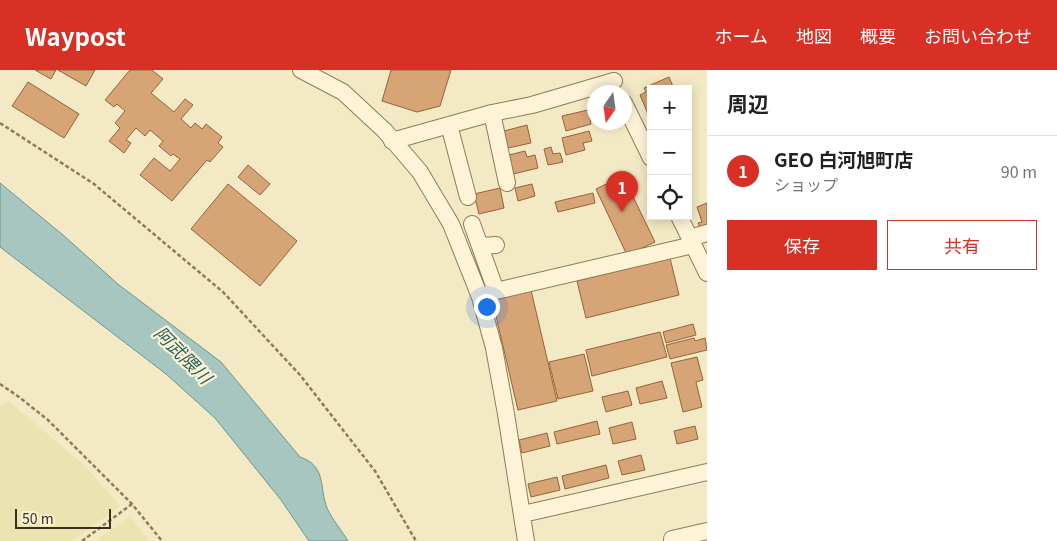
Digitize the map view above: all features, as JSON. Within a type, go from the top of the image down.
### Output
[{"type":"street","points":[[301,70],[343,92],[385,131],[420,172],[451,224],[480,297],[494,348],[526,541]]},
{"type":"street","points":[[392,140],[492,113],[532,105],[614,81]]},
{"type":"street","points":[[492,113],[507,183]]},
{"type":"street","points":[[632,119],[647,150]]},
{"type":"street","points":[[449,125],[468,197]]},
{"type":"street","points":[[681,220],[707,273]]},
{"type":"street","points":[[472,224],[488,246],[496,291]]},
{"type":"street","points":[[480,297],[496,291],[692,242],[707,233]]},
{"type":"street","points":[[523,514],[707,472]]},
{"type":"street","points":[[672,541],[672,539],[707,531]]},
{"type":"path","points":[[0,123],[94,184],[223,292],[300,375],[375,471],[416,541]]},
{"type":"path","points":[[0,384],[19,396],[48,420],[132,504],[162,541]]},
{"type":"path","points":[[82,541],[132,504]]},
{"type":"shaded area","points":[[8,401],[84,465],[120,506],[72,541],[0,541],[0,407]]},
{"type":"shaded area","points":[[130,516],[149,541],[96,541]]},
{"type":"water","name":"阿武隈川","points":[[0,183],[63,235],[119,285],[221,362],[300,457],[309,461],[314,466],[321,478],[327,508],[348,541],[309,541],[281,500],[215,418],[166,374],[0,247]]},
{"type":"building","points":[[35,70],[56,70],[51,79]]},
{"type":"building","points":[[58,70],[95,70],[86,86]]},
{"type":"building","points":[[130,70],[152,70],[163,79],[151,93],[174,112],[185,99],[193,105],[181,119],[191,128],[195,123],[202,129],[206,124],[222,137],[218,143],[223,147],[210,162],[207,160],[172,201],[140,175],[154,158],[170,171],[180,159],[173,154],[171,156],[159,146],[163,141],[150,130],[145,136],[136,128],[126,140],[131,143],[124,153],[109,141],[120,128],[115,123],[125,111],[117,104],[114,107],[105,100]]},
{"type":"building","points":[[391,70],[451,70],[440,106],[417,112],[382,101]]},
{"type":"building","points":[[669,77],[672,85],[651,85]]},
{"type":"building","points":[[28,82],[79,114],[64,138],[12,106]]},
{"type":"building","points":[[647,87],[647,112],[640,95],[646,92],[644,88]]},
{"type":"building","points":[[587,110],[587,125],[566,131],[562,116]]},
{"type":"building","points":[[527,125],[531,143],[508,148],[504,131]]},
{"type":"building","points":[[589,131],[592,141],[583,143],[585,150],[566,155],[562,138]]},
{"type":"building","points":[[551,147],[553,154],[560,153],[563,162],[548,165],[544,149]]},
{"type":"building","points":[[525,151],[527,157],[535,155],[538,168],[509,175],[506,162],[511,161],[509,155]]},
{"type":"building","points":[[248,165],[270,184],[260,195],[238,177]]},
{"type":"building","points":[[623,176],[655,242],[627,255],[596,189]]},
{"type":"building","points":[[228,184],[297,241],[260,286],[191,229]]},
{"type":"building","points":[[532,184],[535,196],[518,201],[515,188]]},
{"type":"building","points":[[500,188],[504,208],[479,214],[474,194]]},
{"type":"building","points":[[593,193],[595,203],[558,212],[555,202]]},
{"type":"building","points":[[707,203],[707,228],[701,230],[698,223],[702,222],[697,207]]},
{"type":"building","points":[[670,258],[679,295],[586,318],[577,281]]},
{"type":"building","points":[[531,290],[557,401],[518,410],[492,299]]},
{"type":"building","points":[[693,324],[696,335],[666,343],[663,332]]},
{"type":"building","points":[[660,332],[667,357],[592,376],[586,350]]},
{"type":"building","points":[[694,338],[695,341],[705,338],[707,350],[670,359],[666,345]]},
{"type":"building","points":[[584,354],[593,391],[558,399],[549,362]]},
{"type":"building","points":[[697,357],[703,380],[696,382],[702,407],[683,412],[671,363]]},
{"type":"building","points":[[662,381],[667,398],[640,404],[636,388]]},
{"type":"building","points":[[628,391],[632,405],[606,412],[602,397]]},
{"type":"building","points":[[597,421],[600,434],[557,444],[554,432]]},
{"type":"building","points":[[632,422],[636,439],[613,444],[609,428]]},
{"type":"building","points":[[695,426],[698,439],[677,444],[674,431]]},
{"type":"building","points":[[547,433],[550,446],[522,453],[519,440]]},
{"type":"building","points":[[641,455],[645,470],[622,475],[618,461]]},
{"type":"building","points":[[606,465],[609,478],[565,489],[562,476]]},
{"type":"building","points":[[557,477],[560,490],[531,497],[528,484]]},
{"type":"place","name":"GEO 白河旭町店","points":[[622,212]]}]
